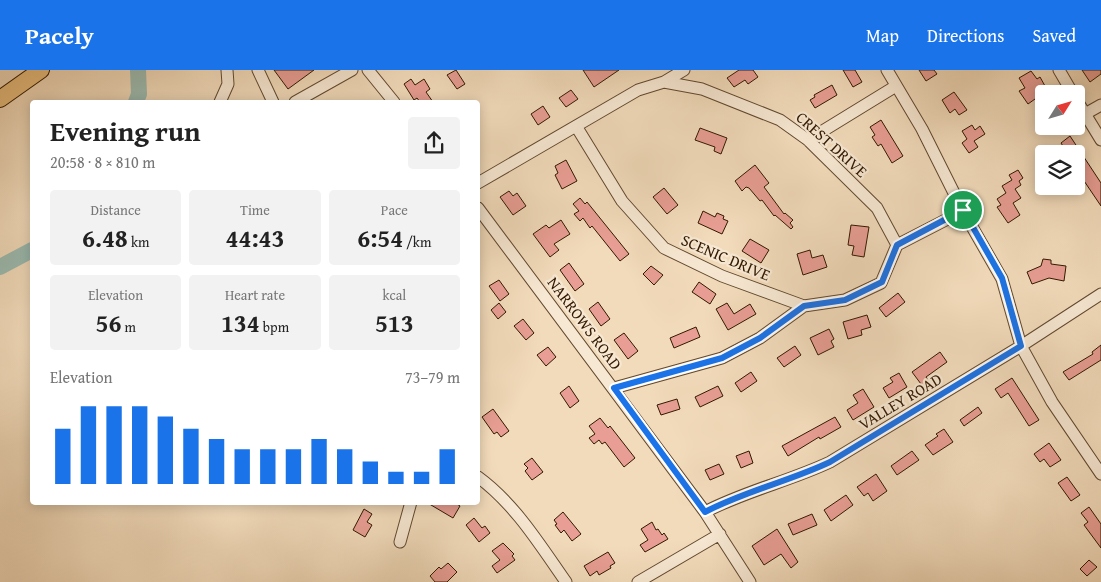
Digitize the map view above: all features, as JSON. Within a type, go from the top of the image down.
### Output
[{"type":"highway","points":[[2,94],[41,70]]},
{"type":"street","points":[[221,100],[228,84],[227,70]]},
{"type":"street","points":[[258,70],[272,100]]},
{"type":"street","points":[[305,100],[352,70]]},
{"type":"street","points":[[368,70],[392,100]]},
{"type":"street","points":[[480,182],[638,90],[664,82],[684,70]]},
{"type":"street","points":[[887,70],[922,129],[963,210],[1002,278],[1021,346],[1052,402],[1101,474]]},
{"type":"street","points":[[1059,70],[1068,85]]},
{"type":"street","name":"CREST DRIVE","points":[[664,82],[702,89],[780,120],[808,140],[877,208],[897,245]]},
{"type":"street","points":[[808,140],[896,86]]},
{"type":"street","points":[[1101,105],[1085,114],[1101,140]]},
{"type":"street","name":"SCENIC DRIVE","points":[[576,126],[622,201],[664,248],[722,276],[804,306]]},
{"type":"street","points":[[614,388],[722,358],[760,338],[804,306],[845,300],[882,282],[897,245],[963,210]]},
{"type":"street","name":"NARROWS ROAD","points":[[480,211],[705,512],[750,582]]},
{"type":"street","name":"VALLEY ROAD","points":[[705,512],[720,504],[804,474],[830,462],[1021,346],[1101,294]]},
{"type":"street","points":[[480,478],[496,490],[510,506],[566,582]]},
{"type":"street","points":[[400,542],[410,505]]},
{"type":"street","points":[[638,582],[720,534]]},
{"type":"building","points":[[274,70],[314,70],[288,89]]},
{"type":"building","points":[[456,70],[465,84],[457,89],[447,75]]},
{"type":"building","points":[[583,70],[619,70],[594,87]]},
{"type":"building","points":[[739,70],[753,70],[758,77],[748,84],[745,80],[734,87],[727,78]]},
{"type":"building","points":[[843,70],[855,70],[862,82],[853,87]]},
{"type":"building","points":[[919,70],[934,70],[937,74],[926,81]]},
{"type":"building","points":[[1082,70],[1101,70],[1101,74],[1090,82]]},
{"type":"building","points":[[1031,71],[1037,79],[1040,77],[1044,85],[1035,85],[1035,99],[1028,104],[1019,91],[1025,88],[1019,78]]},
{"type":"building","points":[[411,79],[415,85],[424,79],[430,89],[426,92],[432,100],[418,100],[417,98],[414,100],[404,84]]},
{"type":"building","points":[[832,85],[837,95],[815,108],[810,100],[815,97],[814,95]]},
{"type":"building","points":[[571,90],[578,99],[566,107],[559,98]]},
{"type":"building","points":[[954,92],[967,110],[959,115],[955,109],[950,113],[942,100]]},
{"type":"building","points":[[543,106],[550,117],[538,125],[531,114]]},
{"type":"building","points":[[881,120],[903,156],[892,163],[881,144],[878,146],[872,137],[875,135],[870,127]]},
{"type":"building","points":[[972,125],[975,130],[980,126],[985,134],[974,141],[978,147],[969,153],[962,143],[967,139],[962,131]]},
{"type":"building","points":[[700,128],[727,138],[721,154],[714,151],[715,147],[695,140]]},
{"type":"building","points":[[1070,136],[1076,145],[1062,145],[1061,143]]},
{"type":"building","points":[[1085,159],[1101,183],[1101,206],[1085,182]]},
{"type":"building","points":[[566,160],[577,181],[562,189],[555,175],[558,173],[555,166]]},
{"type":"building","points":[[755,165],[769,183],[764,187],[784,214],[793,220],[790,223],[793,227],[791,229],[774,216],[762,200],[760,201],[749,188],[746,187],[742,191],[735,181]]},
{"type":"building","points":[[1018,170],[1023,178],[1019,181],[1021,185],[1015,189],[1021,198],[1013,203],[1020,215],[1008,223],[997,207],[1001,205],[997,199],[1006,193],[1002,186],[1012,180],[1009,175]]},
{"type":"building","points":[[664,188],[678,205],[667,214],[653,197]]},
{"type":"building","points":[[509,191],[513,196],[517,193],[526,206],[513,215],[500,197]]},
{"type":"building","points":[[580,198],[585,204],[587,202],[629,254],[620,261],[592,226],[590,228],[583,218],[580,221],[574,214],[579,211],[573,204]]},
{"type":"building","points":[[703,211],[715,217],[717,213],[724,216],[723,219],[728,221],[722,234],[698,223]]},
{"type":"building","points":[[561,220],[570,234],[554,244],[559,250],[550,257],[533,234],[546,225],[549,228]]},
{"type":"building","points":[[851,225],[869,227],[864,257],[852,255],[854,246],[848,245]]},
{"type":"building","points":[[750,239],[769,250],[761,263],[742,251]]},
{"type":"building","points":[[810,250],[812,258],[823,255],[827,267],[803,275],[797,254]]},
{"type":"building","points":[[1043,259],[1051,260],[1051,264],[1066,266],[1064,281],[1049,278],[1032,284],[1027,272],[1041,266]]},
{"type":"building","points":[[569,263],[584,284],[575,291],[560,270]]},
{"type":"building","points":[[651,266],[663,275],[654,285],[643,274]]},
{"type":"building","points":[[499,280],[509,294],[500,301],[489,286]]},
{"type":"building","points":[[699,282],[716,294],[710,304],[692,292]]},
{"type":"building","points":[[898,293],[905,302],[886,317],[879,308]]},
{"type":"building","points":[[598,302],[610,319],[601,326],[589,309]]},
{"type":"building","points":[[499,303],[506,312],[498,319],[491,310]]},
{"type":"building","points":[[727,303],[734,314],[750,304],[756,314],[728,330],[716,309]]},
{"type":"building","points":[[867,315],[871,327],[861,330],[862,335],[848,339],[843,322]]},
{"type":"building","points":[[523,319],[534,333],[526,340],[514,326]]},
{"type":"building","points":[[696,327],[700,337],[674,348],[670,338]]},
{"type":"building","points":[[829,329],[834,339],[831,341],[834,347],[818,355],[810,338]]},
{"type":"building","points":[[624,333],[638,351],[628,359],[614,340]]},
{"type":"building","points":[[1101,345],[1101,360],[1069,380],[1063,372],[1093,354],[1092,352]]},
{"type":"building","points":[[795,346],[801,355],[784,367],[777,358]]},
{"type":"building","points":[[548,347],[556,357],[546,366],[537,355]]},
{"type":"building","points":[[940,352],[947,362],[926,377],[930,383],[924,388],[912,372]]},
{"type":"building","points":[[751,372],[757,381],[741,392],[735,383]]},
{"type":"building","points":[[899,373],[907,387],[889,398],[883,388],[893,382],[890,378]]},
{"type":"building","points":[[1012,378],[1039,420],[1029,426],[1008,393],[1001,398],[995,389]]},
{"type":"building","points":[[569,386],[579,401],[570,408],[560,393]]},
{"type":"building","points":[[718,386],[723,396],[700,407],[695,397]]},
{"type":"building","points":[[863,389],[874,407],[853,420],[847,410],[858,403],[853,395]]},
{"type":"building","points":[[677,399],[680,409],[661,415],[657,405]]},
{"type":"building","points":[[978,407],[982,413],[964,426],[960,420]]},
{"type":"building","points":[[493,409],[509,431],[501,437],[497,432],[494,434],[482,417]]},
{"type":"building","points":[[835,417],[841,427],[820,439],[819,437],[788,456],[782,446]]},
{"type":"building","points":[[600,418],[608,428],[610,426],[635,458],[624,467],[605,442],[602,444],[599,440],[594,444],[589,438],[595,434],[589,426]]},
{"type":"building","points":[[944,429],[953,442],[933,455],[925,445]]},
{"type":"building","points":[[1049,443],[1061,460],[1050,467],[1044,459],[1040,462],[1034,454]]},
{"type":"building","points":[[749,451],[753,463],[741,468],[736,456]]},
{"type":"building","points":[[912,451],[919,460],[897,475],[891,466]]},
{"type":"building","points":[[532,458],[543,472],[532,480],[525,471],[528,468],[524,464]]},
{"type":"building","points":[[719,464],[724,474],[710,480],[705,470]]},
{"type":"building","points":[[876,474],[887,491],[873,501],[868,493],[864,496],[857,487]]},
{"type":"building","points":[[1067,477],[1080,495],[1071,501],[1058,483]]},
{"type":"building","points":[[846,495],[853,505],[831,521],[824,510]]},
{"type":"building","points":[[431,505],[458,505],[460,506],[453,518]]},
{"type":"building","points":[[1089,507],[1101,524],[1101,548],[1084,525],[1088,522],[1081,513]]},
{"type":"building","points":[[364,509],[372,514],[367,522],[372,525],[365,537],[353,530]]},
{"type":"building","points":[[563,512],[581,534],[572,541],[564,530],[561,533],[555,525],[557,524],[554,520]]},
{"type":"building","points":[[812,514],[817,525],[793,535],[788,524]]},
{"type":"building","points":[[474,518],[482,528],[485,526],[490,533],[479,542],[466,525]]},
{"type":"building","points":[[652,522],[656,530],[658,529],[662,535],[664,533],[668,539],[645,552],[640,545],[648,540],[641,529]]},
{"type":"building","points":[[777,529],[798,562],[791,568],[781,554],[764,565],[752,546]]},
{"type":"building","points":[[503,543],[514,554],[512,556],[515,560],[497,573],[492,566],[500,560],[492,551]]},
{"type":"building","points":[[608,552],[615,563],[610,566],[611,568],[599,575],[597,571],[590,576],[584,566]]},
{"type":"building","points":[[1089,560],[1097,567],[1087,576],[1080,569]]},
{"type":"building","points":[[448,563],[457,572],[447,582],[435,582],[430,576],[439,567],[441,569]]},
{"type":"waterway","points":[[137,100],[139,94],[138,70]]},
{"type":"waterway","points":[[0,267],[30,251]]},
{"type":"route","points":[[963,210],[1002,278],[1021,346],[830,462],[804,474],[720,504],[705,512],[614,388],[722,358],[760,338],[804,306],[845,300],[882,282],[897,245],[963,210]]}]
